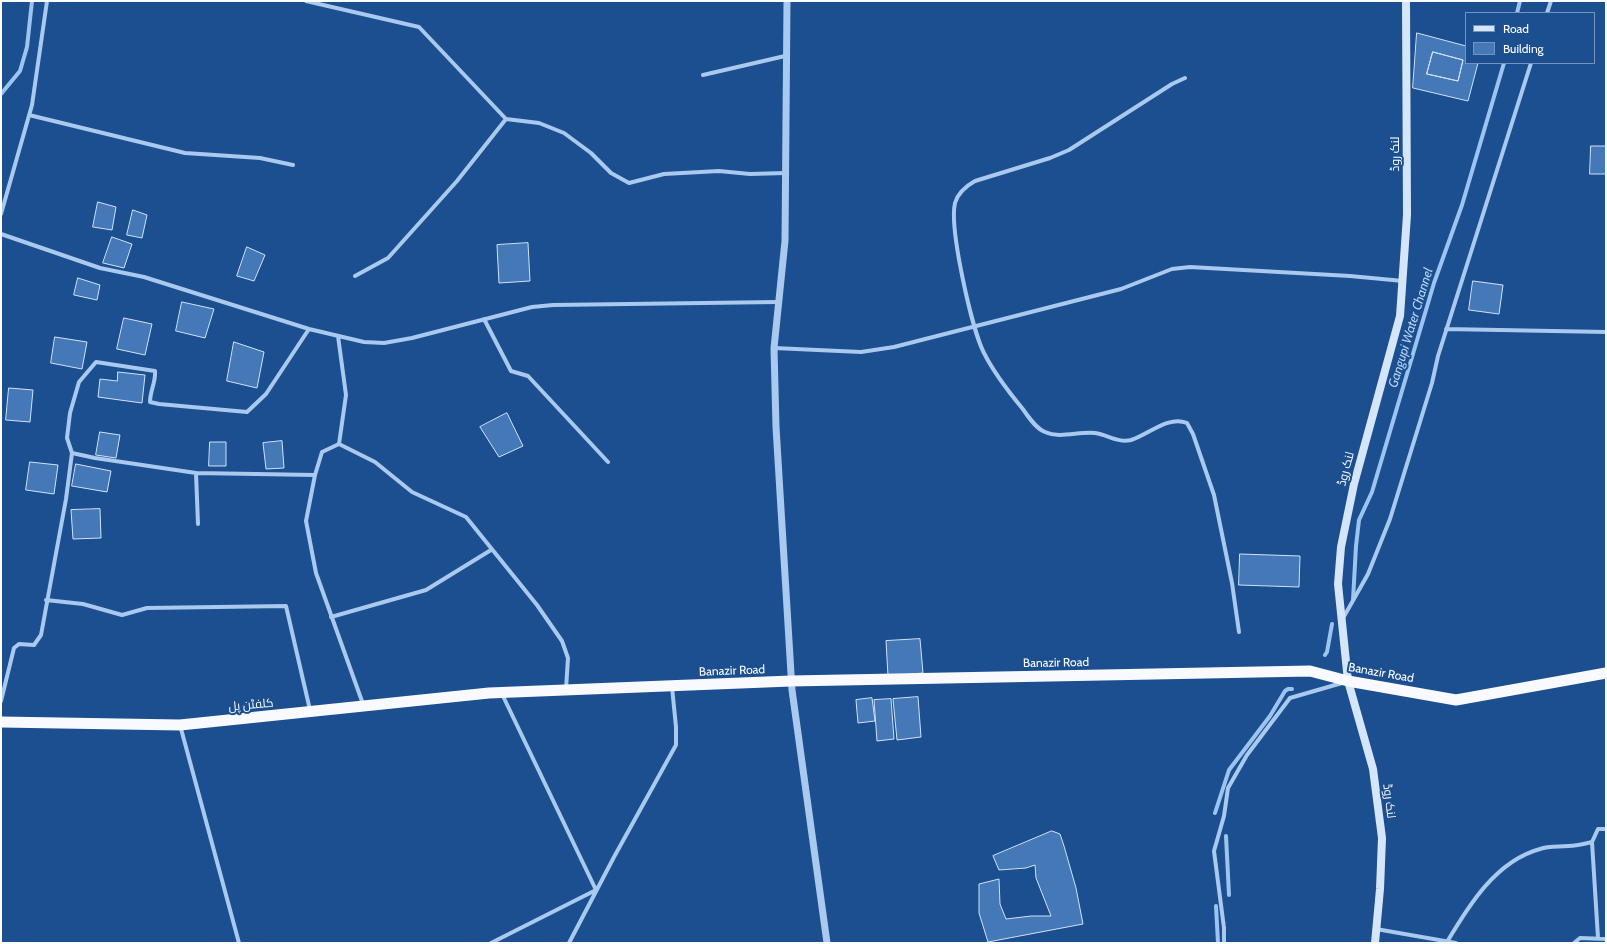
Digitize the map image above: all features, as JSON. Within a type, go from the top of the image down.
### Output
[{"type":"highway","name":"Banazir Road","points":[[502,694],[791,681],[1310,671],[1348,681],[1456,700],[1606,673]]},
{"type":"highway","name":"کلفٹن پل","points":[[1,722],[180,725],[489,693],[502,694]]},
{"type":"main road","name":"لنک روڈ","points":[[1375,943],[1380,889],[1382,838],[1373,769],[1348,681],[1338,584],[1346,521],[1354,484],[1400,316],[1407,215],[1406,1]]},
{"type":"street","points":[[1,214],[29,116],[47,1]]},
{"type":"street","points":[[306,1],[419,28],[506,119],[539,123],[564,133],[591,152],[612,173],[629,183],[664,174],[719,171],[750,174],[785,173]]},
{"type":"street","points":[[787,1],[785,56],[785,241],[774,348],[776,427],[791,681],[826,943]]},
{"type":"street","points":[[1547,12],[1551,1]]},
{"type":"street","points":[[703,75],[785,56]]},
{"type":"street","points":[[1342,621],[1368,574],[1390,519],[1446,330],[1531,64]]},
{"type":"street","points":[[1185,78],[1172,84],[1069,150],[1050,158],[975,181],[966,186],[956,203],[955,219],[957,246],[974,327],[983,352],[994,371],[1033,422],[1043,431],[1052,435],[1094,433],[1123,441],[1131,440],[1169,422],[1180,420],[1186,423],[1193,434],[1214,495],[1232,583],[1239,632]]},
{"type":"street","points":[[29,116],[185,153],[260,158],[293,165]]},
{"type":"street","points":[[355,276],[388,258],[457,181],[506,119]]},
{"type":"street","points":[[1,234],[100,268],[144,277],[309,329],[364,342],[384,343],[412,338],[532,307],[553,305],[778,302]]},
{"type":"street","points":[[774,348],[861,352],[894,347],[1121,289],[1172,269],[1190,267],[1350,276],[1403,281]]},
{"type":"street","points":[[484,319],[511,371],[528,376],[608,462]]},
{"type":"street","points":[[1,701],[14,648],[19,644],[34,645],[41,635],[46,600],[66,499],[72,453],[67,438],[70,413],[79,382],[96,362],[155,371],[156,379],[150,395],[150,402],[247,412],[266,394],[309,329]]},
{"type":"street","points":[[1446,330],[1606,332]]},
{"type":"street","points":[[338,336],[346,395],[339,444]]},
{"type":"street","points":[[339,444],[322,452],[315,475],[306,521],[316,573],[364,707]]},
{"type":"street","points":[[339,444],[375,462],[412,492],[466,517],[491,550],[537,605],[562,641],[568,658],[566,691]]},
{"type":"street","points":[[72,453],[95,458],[196,473],[315,475]]},
{"type":"street","points":[[196,473],[198,524]]},
{"type":"street","points":[[331,617],[426,590],[491,550]]},
{"type":"street","points":[[46,600],[82,604],[122,615],[147,608],[286,606],[311,712]]},
{"type":"street","points":[[1224,943],[1224,928],[1214,851],[1224,816],[1228,788],[1247,755],[1290,698],[1348,681]]},
{"type":"street","points":[[569,943],[596,890],[676,745],[676,727],[672,686]]},
{"type":"street","points":[[502,694],[596,890]]},
{"type":"street","points":[[180,725],[239,943]]},
{"type":"street","points":[[1598,938],[1592,842],[1598,829],[1606,829]]},
{"type":"street","points":[[1447,942],[1462,916],[1492,878],[1519,858],[1541,848],[1570,846],[1592,842]]},
{"type":"street","points":[[491,943],[596,890]]},
{"type":"street","points":[[1376,929],[1456,943]]},
{"type":"street","points":[[1574,943],[1580,938],[1606,939]]},
{"type":"building","points":[[1417,33],[1465,46],[1465,64],[1478,64],[1468,101],[1413,88]],"holes":[[[1433,52],[1463,60],[1458,81],[1427,74]]]},
{"type":"building","points":[[1433,52],[1463,60],[1458,81],[1427,74]]},
{"type":"building","points":[[1591,146],[1606,146],[1606,174],[1590,174]]},
{"type":"building","points":[[98,202],[116,207],[112,230],[93,227]]},
{"type":"building","points":[[133,210],[147,215],[142,238],[127,235]]},
{"type":"building","points":[[112,237],[132,244],[124,268],[103,263]]},
{"type":"building","points":[[528,243],[530,281],[499,283],[497,245]]},
{"type":"building","points":[[247,247],[265,255],[254,281],[237,276]]},
{"type":"building","points":[[78,278],[100,285],[97,300],[74,295]]},
{"type":"building","points":[[1473,281],[1503,285],[1499,314],[1469,310]]},
{"type":"building","points":[[182,302],[214,309],[205,338],[176,331]]},
{"type":"building","points":[[124,318],[152,324],[145,355],[117,349]]},
{"type":"building","points":[[55,337],[87,342],[82,369],[51,363]]},
{"type":"building","points":[[234,342],[264,352],[257,388],[227,381]]},
{"type":"building","points":[[118,372],[145,375],[142,403],[98,397],[100,379],[117,381]]},
{"type":"building","points":[[9,388],[33,390],[30,422],[6,420]]},
{"type":"building","points":[[507,413],[523,446],[499,457],[480,427]]},
{"type":"building","points":[[100,432],[120,435],[116,458],[96,455]]},
{"type":"building","points":[[282,441],[284,468],[266,469],[263,443]]},
{"type":"building","points":[[210,442],[226,442],[226,466],[209,466]]},
{"type":"building","points":[[30,462],[58,465],[54,494],[26,490]]},
{"type":"building","points":[[76,464],[111,471],[107,492],[72,486]]},
{"type":"building","points":[[100,509],[101,538],[73,539],[71,510]]},
{"type":"building","points":[[1240,554],[1300,556],[1299,587],[1239,585]]},
{"type":"building","points":[[920,639],[923,673],[888,676],[886,641]]},
{"type":"building","points":[[918,697],[921,737],[897,740],[893,699]]},
{"type":"building","points":[[872,698],[875,721],[858,723],[856,700]]},
{"type":"building","points":[[891,699],[894,739],[877,741],[874,700]]},
{"type":"building","points":[[1052,831],[1060,834],[1064,846],[1076,888],[1083,924],[988,942],[979,913],[979,884],[999,879],[1000,904],[1006,919],[1031,916],[1051,916],[1036,878],[1035,865],[1026,868],[999,870],[993,856]]},
{"type":"waterway","points":[[1,94],[20,71],[27,47],[32,1]]},
{"type":"waterway","name":"Gangupi Water Channel","points":[[1517,12],[1520,1]]},
{"type":"waterway","name":"Gangupi Water Channel","points":[[1353,600],[1359,520],[1372,492],[1434,283],[1462,205],[1504,64]]},
{"type":"waterway","name":"Gangupi Water Channel","points":[[1325,655],[1327,652],[1332,624]]},
{"type":"waterway","name":"Gangupi Water Channel","points":[[1215,813],[1229,770],[1270,716],[1285,691],[1292,689]]},
{"type":"waterway","name":"Gangupi Water Channel","points":[[1226,836],[1229,895]]},
{"type":"waterway","name":"Gangupi Water Channel","points":[[1216,906],[1218,943]]}]
